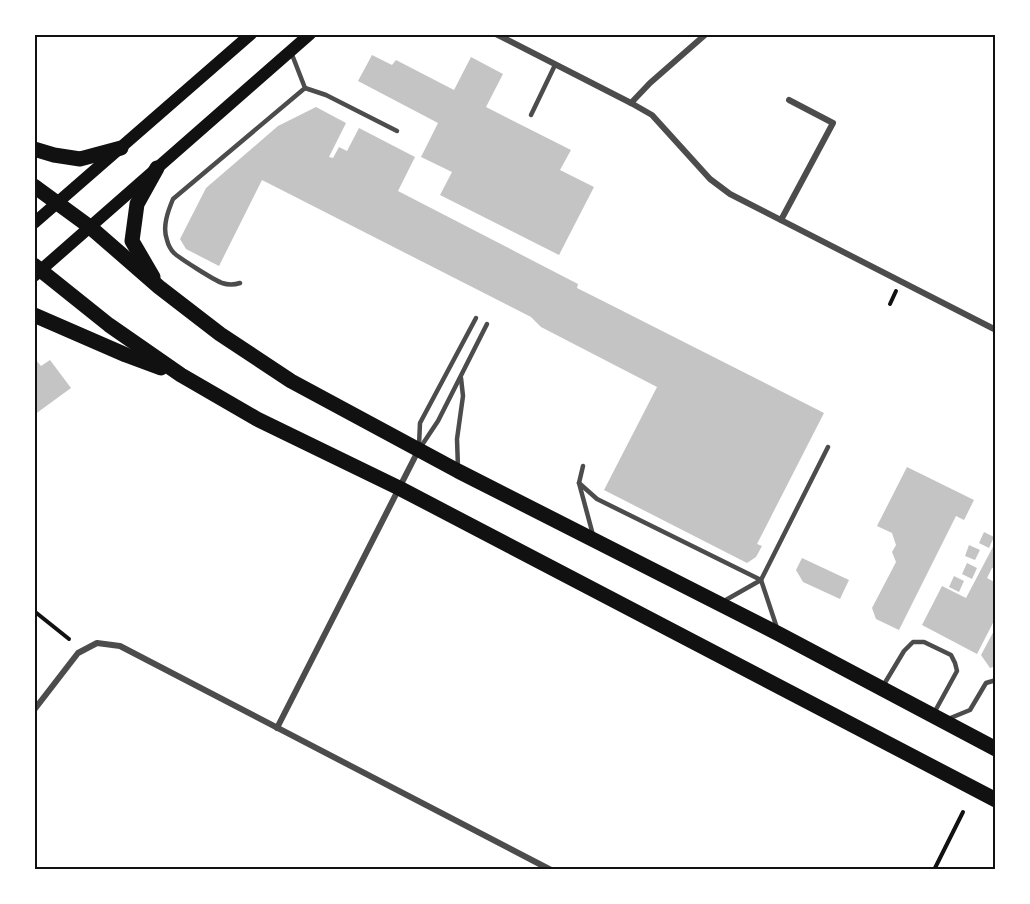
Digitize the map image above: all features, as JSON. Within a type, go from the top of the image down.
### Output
[{"type":"main road","points":[[34,223],[251,34]]},
{"type":"main road","points":[[310,34],[90,227],[37,270],[109,325],[181,375],[257,419],[399,488],[996,800]]},
{"type":"main road","points":[[34,149],[80,159],[121,148]]},
{"type":"main road","points":[[157,168],[137,204],[132,241],[159,287]]},
{"type":"main road","points":[[34,186],[90,227],[159,287],[220,334],[291,381],[458,471],[779,634],[996,749]]},
{"type":"main road","points":[[34,315],[126,355],[181,375]]},
{"type":"street","points":[[496,34],[652,115],[710,179],[730,194],[996,330]]},
{"type":"street","points":[[631,103],[650,83],[706,34]]},
{"type":"street","points":[[781,220],[833,123],[789,100]]},
{"type":"street","points":[[277,729],[418,450]]},
{"type":"street","points":[[34,710],[78,653],[98,643],[120,646],[551,870]]},
{"type":"lane","points":[[291,52],[305,88]]},
{"type":"lane","points":[[531,116],[555,64]]},
{"type":"lane","points":[[305,88],[326,95],[397,131]]},
{"type":"lane","points":[[240,283],[223,284],[173,253],[167,240],[167,213],[172,199],[305,88]]},
{"type":"lane","points":[[418,450],[420,423],[476,318]]},
{"type":"lane","points":[[418,450],[433,430],[487,324]]},
{"type":"lane","points":[[458,471],[457,439],[463,396],[460,378]]},
{"type":"lane","points":[[719,604],[761,580],[828,447]]},
{"type":"lane","points":[[583,466],[579,483],[595,540]]},
{"type":"lane","points":[[579,483],[602,502],[761,580],[779,634]]},
{"type":"lane","points":[[882,688],[904,651],[913,642],[924,642],[951,656],[957,671],[938,718]]},
{"type":"lane","points":[[938,718],[970,710],[986,683],[996,680]]},
{"type":"path","points":[[34,611],[69,639]]},
{"type":"path","points":[[934,870],[963,813]]},
{"type":"building","points":[[372,55],[392,65],[396,60],[454,90],[471,57],[503,74],[486,107],[571,150],[560,170],[594,187],[559,255],[440,195],[452,172],[421,157],[438,123],[358,81]]},
{"type":"building","points":[[316,107],[346,123],[329,157],[333,158],[339,147],[347,151],[359,128],[415,157],[398,191],[578,284],[577,288],[824,413],[757,544],[762,546],[756,557],[747,563],[604,490],[657,387],[541,327],[531,317],[262,180],[219,266],[186,249],[180,239],[206,188],[278,126]]},
{"type":"building","points":[[34,358],[41,366],[50,360],[71,388],[34,415]]},
{"type":"building","points":[[907,467],[974,500],[964,520],[956,516],[899,630],[876,619],[872,608],[896,562],[892,552],[896,545],[892,533],[877,526]]},
{"type":"building","points":[[984,532],[994,537],[989,548],[979,543]]},
{"type":"building","points":[[996,541],[996,569],[992,568],[987,578],[996,583],[996,617],[977,654],[922,625],[942,586],[966,598]]},
{"type":"building","points":[[969,545],[980,550],[975,560],[965,556]]},
{"type":"building","points":[[802,558],[849,580],[840,599],[803,582],[796,570]]},
{"type":"building","points":[[967,563],[977,568],[972,579],[962,574]]},
{"type":"building","points":[[954,576],[964,581],[959,592],[949,587]]},
{"type":"building","points":[[996,627],[996,666],[990,668],[981,655]]}]
